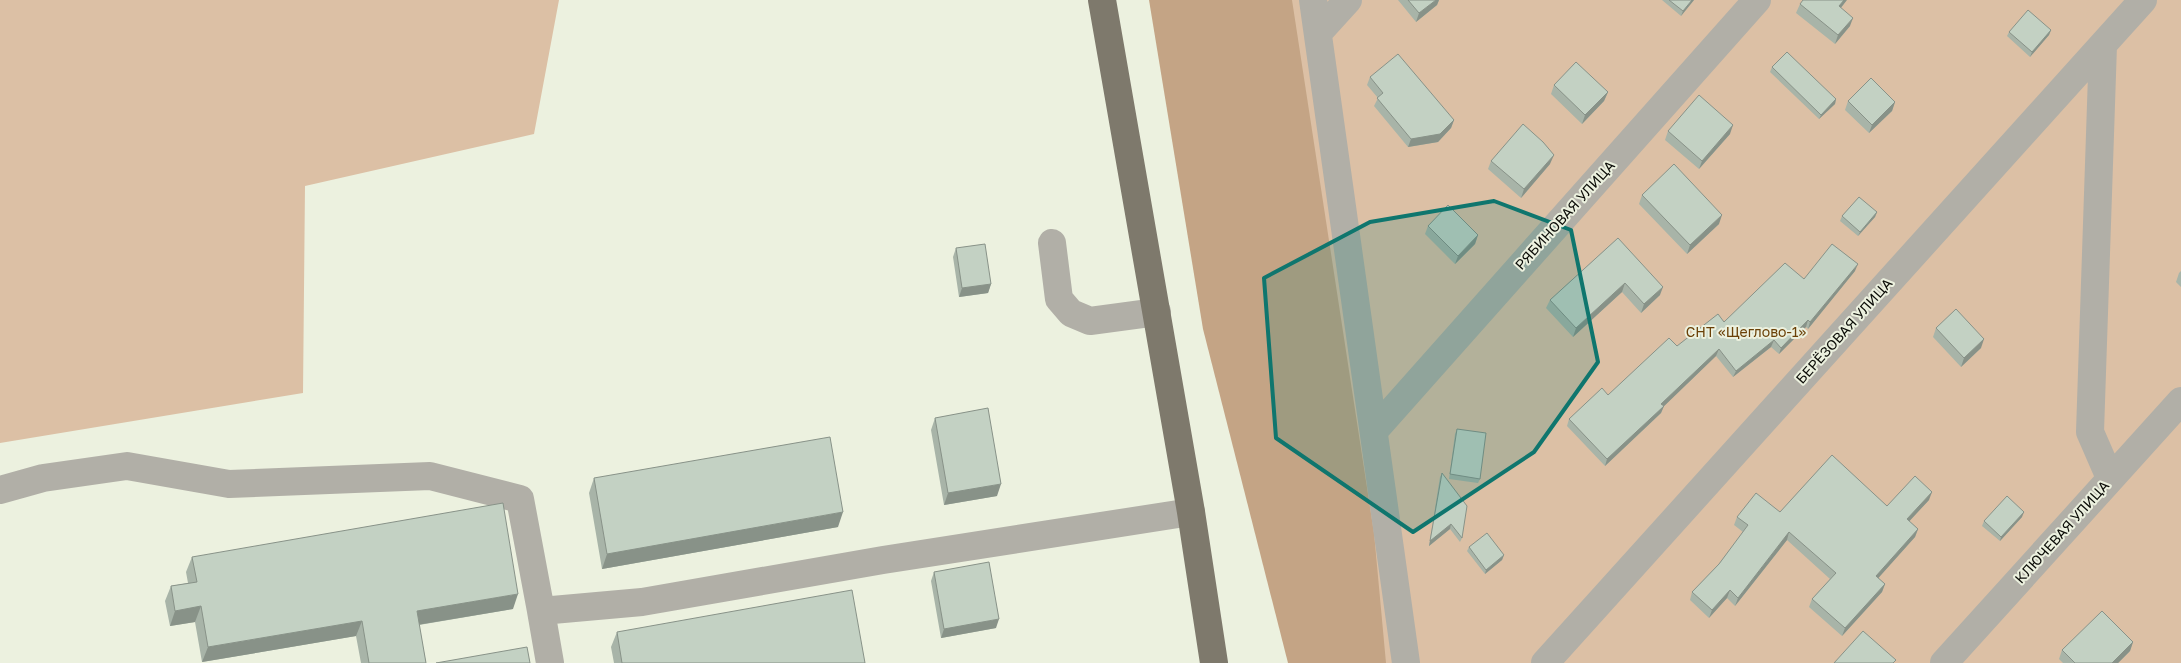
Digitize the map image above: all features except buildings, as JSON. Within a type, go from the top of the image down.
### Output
[{"type":"main road","points":[[1102,0],[1191,512],[1214,663]]},
{"type":"street","points":[[1313,0],[1406,663]]},
{"type":"street","points":[[1318,33],[1348,0]]},
{"type":"street","name":"РЯБИНОВАЯ УЛИЦА","points":[[1374,431],[1757,0]]},
{"type":"street","name":"БЕРЁЗОВАЯ УЛИЦА","points":[[1544,663],[2143,0]]},
{"type":"street","points":[[2103,45],[2090,432],[2110,478]]},
{"type":"street","points":[[1052,243],[1059,298],[1071,313],[1090,321],[1157,312]]},
{"type":"street","name":"КЛЮЧЕВАЯ УЛИЦА","points":[[1944,663],[2181,401]]},
{"type":"street","points":[[0,490],[43,478],[127,466],[228,484],[430,476],[520,499],[550,663]]},
{"type":"street","points":[[541,611],[642,602],[883,560],[1191,512]]},
{"type":"highlighted area","points":[[1494,201],[1571,230],[1598,362],[1534,452],[1413,532],[1276,438],[1264,278],[1370,222]]},
{"type":"green space","points":[[0,0],[559,0],[534,134],[305,186],[303,393],[0,443]]},
{"type":"green space","name":"СНТ «Щеглово-1»","points":[[1266,0],[2181,0],[2181,663],[1354,663]]},
{"type":"shaded area","points":[[1149,0],[1292,0],[1374,533],[1386,663],[1288,663],[1203,329]]}]
